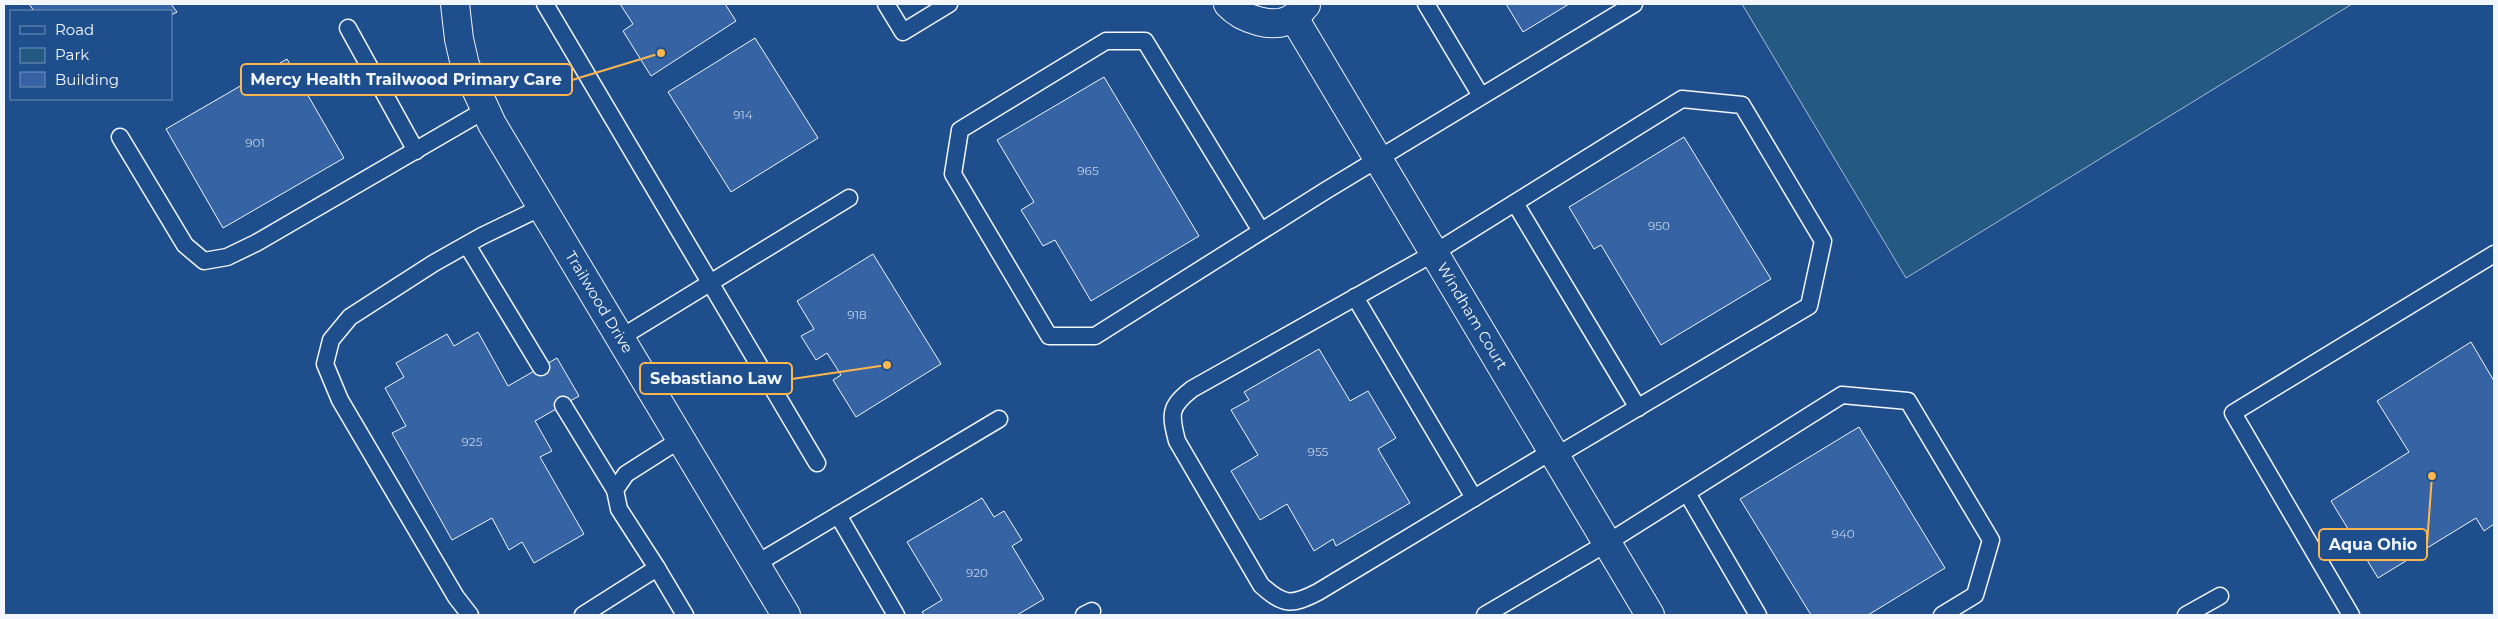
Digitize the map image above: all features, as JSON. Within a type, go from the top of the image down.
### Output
[{"type":"street","name":"Trailwood Drive","points":[[455,4],[459,40],[465,65],[485,110],[786,615]]},
{"type":"street","name":"Windham Court","points":[[1228,4],[1236,13],[1260,22],[1283,21],[1300,11],[1378,159],[1650,615]]},
{"type":"lane","points":[[545,4],[818,463]]},
{"type":"lane","points":[[886,4],[903,32],[949,4]]},
{"type":"lane","points":[[1426,4],[1481,96]]},
{"type":"lane","points":[[1261,231],[1145,40],[1106,41],[960,130],[952,174],[1049,336],[1095,336],[1261,231],[1634,4]]},
{"type":"lane","points":[[348,28],[416,151]]},
{"type":"lane","points":[[1682,99],[1742,105],[1823,241],[1809,306],[1638,408],[1474,498],[1299,602],[1278,600],[1261,585],[1177,441],[1171,418],[1176,402],[1192,389],[1434,253],[1515,203],[1682,99]]},
{"type":"lane","points":[[120,137],[185,246],[204,261],[227,258],[256,243],[485,110]]},
{"type":"lane","points":[[620,338],[849,198]]},
{"type":"lane","points":[[1515,203],[1638,408]]},
{"type":"lane","points":[[470,615],[456,597],[340,400],[325,364],[331,340],[350,317],[466,245],[542,207]]},
{"type":"lane","points":[[466,245],[541,367]]},
{"type":"lane","points":[[2351,615],[2233,413],[2494,254]]},
{"type":"lane","points":[[1355,297],[1474,498]]},
{"type":"lane","points":[[1485,615],[1608,544],[1842,395],[1908,401],[1990,540],[1975,595],[1942,615]]},
{"type":"lane","points":[[563,405],[615,490],[619,509],[685,615]]},
{"type":"lane","points":[[756,564],[999,419]]},
{"type":"lane","points":[[615,490],[626,474],[681,439]]},
{"type":"lane","points":[[1687,493],[1758,615]]},
{"type":"lane","points":[[838,515],[896,615]]},
{"type":"lane","points":[[583,615],[657,568]]},
{"type":"lane","points":[[2186,615],[2220,596]]},
{"type":"green space","points":[[1742,4],[2352,4],[1906,278]]},
{"type":"building","points":[[29,4],[171,4],[177,12],[172,14],[172,10],[33,10]]},
{"type":"building","points":[[620,4],[725,4],[736,21],[651,76],[623,31],[633,24]]},
{"type":"building","points":[[1506,4],[1569,4],[1523,32]]},
{"type":"building","points":[[755,38],[818,138],[731,192],[668,92]]},
{"type":"building","points":[[287,59],[344,158],[223,228],[166,129]]},
{"type":"building","points":[[1104,77],[1199,236],[1091,301],[1055,240],[1043,246],[1021,210],[1034,202],[997,140]]},
{"type":"building","points":[[1684,137],[1771,279],[1661,345],[1601,245],[1594,249],[1569,207]]},
{"type":"building","points":[[873,254],[941,364],[856,417],[833,380],[841,375],[827,353],[816,360],[801,336],[814,329],[797,301]]},
{"type":"building","points":[[478,332],[508,386],[557,358],[579,396],[535,421],[552,451],[540,457],[584,534],[534,563],[522,542],[509,550],[492,518],[452,540],[392,433],[406,426],[385,388],[404,377],[396,363],[447,334],[454,346]]},
{"type":"building","points":[[2471,342],[2494,381],[2494,524],[2484,531],[2476,518],[2378,578],[2331,501],[2409,452],[2377,401]]},
{"type":"building","points":[[1319,349],[1350,401],[1368,391],[1396,438],[1378,449],[1410,503],[1336,546],[1333,539],[1314,551],[1287,504],[1260,520],[1231,471],[1258,455],[1231,410],[1249,400],[1244,392]]},
{"type":"building","points":[[1859,427],[1945,568],[1868,615],[1811,615],[1740,499]]},
{"type":"building","points":[[982,498],[994,517],[1004,511],[1022,540],[1012,546],[1044,599],[1017,615],[924,615],[922,612],[942,600],[907,542]]},
{"type":"place","name":"Mercy Health Trailwood Primary Care","points":[[661,53]]},
{"type":"place","name":"Sebastiano Law","points":[[887,365]]},
{"type":"place","name":"Aqua Ohio","points":[[2432,476]]}]
